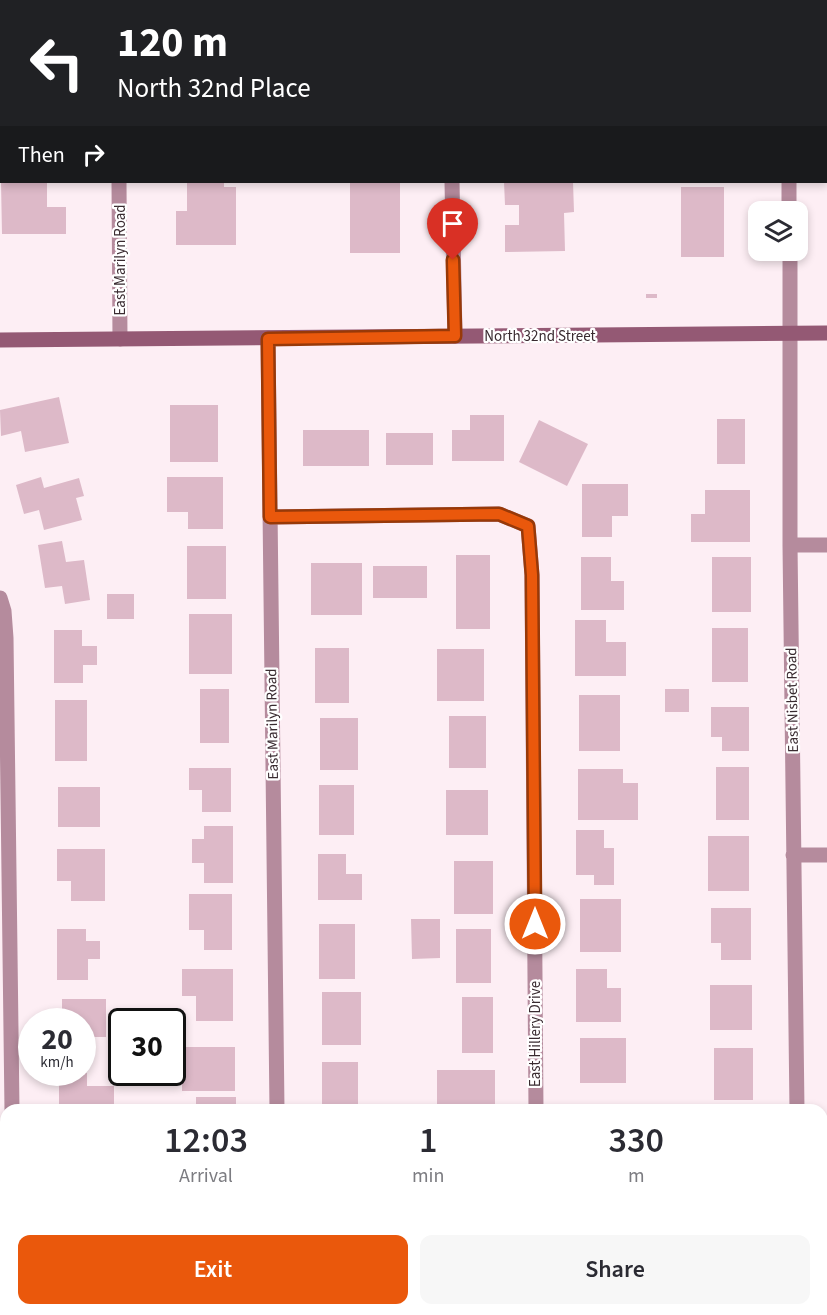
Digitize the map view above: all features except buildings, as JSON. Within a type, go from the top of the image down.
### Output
[{"type":"main road","name":"North 32nd Street","points":[[0,340],[827,333]]},
{"type":"street","name":"East Marilyn Road","points":[[119,183],[120,339]]},
{"type":"street","points":[[453,183],[455,336]]},
{"type":"street","points":[[789,183],[789,201]]},
{"type":"street","name":"East Nisbet Road","points":[[790,261],[790,545],[797,1104]]},
{"type":"street","name":"East Marilyn Road","points":[[268,339],[277,1104]]},
{"type":"street","name":"East Hillery Drive","points":[[270,517],[499,514],[528,526],[532,575],[536,1104]]},
{"type":"street","points":[[790,545],[827,545]]},
{"type":"street","points":[[0,598],[4,611],[3,664],[12,1104]]},
{"type":"street","points":[[793,855],[827,855]]},
{"type":"route","points":[[453,260],[455,336],[268,339],[270,517],[499,514],[528,526],[532,575],[535,924]]}]
